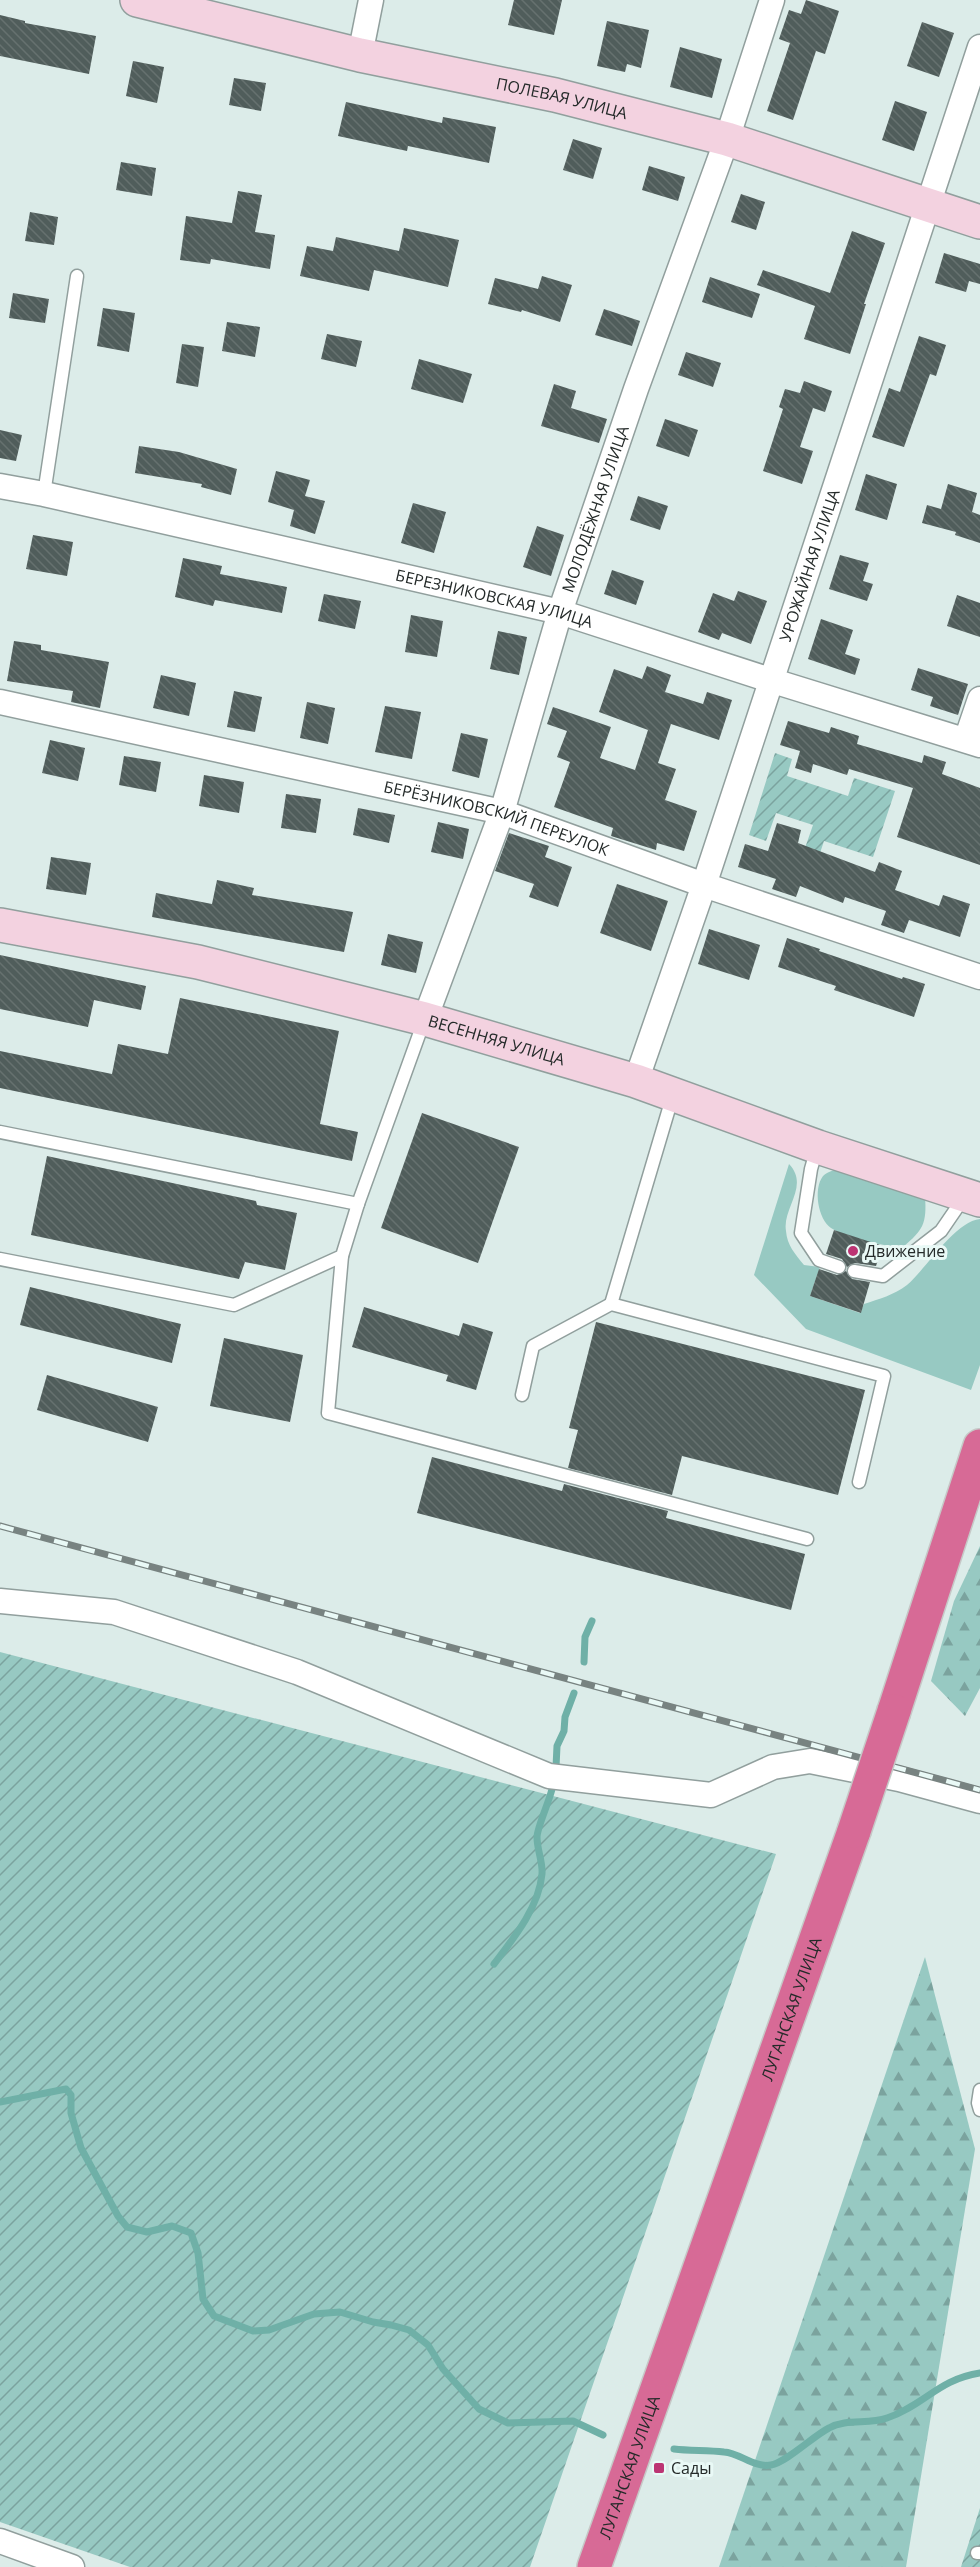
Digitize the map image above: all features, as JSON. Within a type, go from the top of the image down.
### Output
[{"type":"highway","name":"ЛУГАНСКАЯ УЛИЦА","points":[[594,2567],[855,1831],[980,1446]]},
{"type":"street","name":"ПОЛЕВАЯ УЛИЦА","points":[[137,0],[360,55],[555,95],[727,139],[980,222]]},
{"type":"street","points":[[360,55],[371,0]]},
{"type":"street","name":"МОЛОДЁЖНАЯ УЛИЦА","points":[[424,1019],[502,812],[560,612],[636,389],[727,139],[772,0]]},
{"type":"street","name":"УРОЖАЙНАЯ УЛИЦА","points":[[636,1081],[704,885],[980,47]]},
{"type":"street","name":"БЕРЕЗНИКОВСКАЯ УЛИЦА","points":[[0,486],[44,494],[560,612],[770,680],[973,742]]},
{"type":"street","points":[[973,742],[980,699]]},
{"type":"street","name":"БЕРЁЗНИКОВСКИЙ ПЕРЕУЛОК","points":[[0,702],[502,812],[704,885],[980,977]]},
{"type":"street","name":"ВЕСЕННЯЯ УЛИЦА","points":[[0,925],[198,962],[424,1019],[636,1081],[818,1147],[973,1197]]},
{"type":"street","points":[[0,1602],[114,1612],[297,1672],[549,1776],[711,1795],[773,1767],[810,1761],[899,1779],[980,1801]]},
{"type":"street","points":[[0,2541],[72,2567]]},
{"type":"lane","points":[[44,494],[77,276]]},
{"type":"lane","points":[[424,1019],[358,1204],[342,1256],[328,1413],[807,1539]]},
{"type":"lane","points":[[611,1304],[673,1094]]},
{"type":"lane","points":[[0,1132],[358,1204]]},
{"type":"lane","points":[[818,1147],[811,1169],[801,1233],[819,1260],[839,1267]]},
{"type":"lane","points":[[854,1271],[883,1276],[941,1232],[973,1197]]},
{"type":"lane","points":[[0,1259],[234,1305],[342,1256]]},
{"type":"lane","points":[[522,1395],[533,1346],[611,1304],[884,1376],[859,1482]]},
{"type":"lane","points":[[980,2090],[978,2103],[980,2110]]},
{"type":"green space","points":[[775,753],[792,759],[787,776],[848,796],[854,778],[895,791],[873,857],[824,841],[820,853],[805,848],[813,825],[776,813],[766,841],[749,835]]},
{"type":"green space","points":[[789,1164],[795,1172],[797,1181],[786,1222],[788,1241],[804,1265],[820,1267],[810,1296],[860,1313],[864,1304],[892,1294],[907,1285],[960,1228],[980,1219],[980,1365],[971,1390],[806,1329],[754,1275]]},
{"type":"green space","points":[[844,1167],[925,1196],[922,1226],[903,1247],[856,1239],[838,1232],[827,1224],[818,1204],[818,1188],[823,1176]]},
{"type":"green space","points":[[980,1546],[980,1688],[965,1716],[931,1681],[954,1601]]},
{"type":"green space","points":[[0,1652],[776,1854],[530,2567],[130,2567],[0,2522]]},
{"type":"green space","points":[[925,1957],[975,2149],[906,2567],[719,2567]]},
{"type":"green space","points":[[980,2508],[980,2567],[961,2567]]},
{"type":"building","points":[[514,0],[562,0],[554,35],[508,25]]},
{"type":"building","points":[[806,0],[839,11],[825,54],[816,51],[793,120],[767,111],[790,43],[779,39],[789,10],[801,14]]},
{"type":"building","points":[[0,15],[25,21],[25,23],[96,36],[89,74],[0,56]]},
{"type":"building","points":[[607,21],[649,30],[641,68],[627,64],[625,72],[597,66]]},
{"type":"building","points":[[922,22],[954,33],[939,77],[907,66]]},
{"type":"building","points":[[680,47],[722,59],[712,98],[670,87]]},
{"type":"building","points":[[133,61],[164,67],[157,103],[126,96]]},
{"type":"building","points":[[234,78],[266,83],[261,111],[229,105]]},
{"type":"building","points":[[895,101],[927,112],[914,151],[882,140]]},
{"type":"building","points":[[346,102],[442,123],[443,117],[496,127],[489,163],[408,146],[407,151],[338,136]]},
{"type":"building","points":[[573,139],[602,148],[593,179],[563,170]]},
{"type":"building","points":[[121,162],[156,168],[152,196],[116,190]]},
{"type":"building","points":[[649,166],[685,177],[678,201],[642,190]]},
{"type":"building","points":[[238,191],[262,195],[255,232],[275,235],[270,269],[211,259],[210,264],[180,260],[186,216],[232,223]]},
{"type":"building","points":[[741,194],[765,202],[756,230],[731,222]]},
{"type":"building","points":[[30,212],[58,217],[54,245],[25,241]]},
{"type":"building","points":[[404,228],[459,240],[448,287],[374,270],[369,291],[300,276],[307,246],[333,251],[336,237],[399,251]]},
{"type":"building","points":[[852,231],[885,243],[850,354],[804,339],[815,306],[757,285],[763,270],[830,293]]},
{"type":"building","points":[[944,253],[980,264],[980,284],[969,281],[966,292],[935,283]]},
{"type":"building","points":[[542,276],[572,285],[560,322],[522,310],[521,312],[488,304],[495,278],[538,289]]},
{"type":"building","points":[[710,277],[760,294],[752,318],[702,302]]},
{"type":"building","points":[[13,293],[49,299],[45,323],[9,318]]},
{"type":"building","points":[[103,308],[135,313],[129,352],[97,346]]},
{"type":"building","points":[[604,309],[640,321],[632,346],[595,335]]},
{"type":"building","points":[[227,322],[260,327],[255,357],[222,351]]},
{"type":"building","points":[[327,334],[362,341],[356,367],[321,359]]},
{"type":"building","points":[[919,336],[946,345],[936,376],[930,374],[904,447],[872,437],[889,388],[900,392]]},
{"type":"building","points":[[182,344],[204,347],[198,387],[176,383]]},
{"type":"building","points":[[686,352],[721,363],[713,387],[678,375]]},
{"type":"building","points":[[419,359],[472,374],[463,403],[411,389]]},
{"type":"building","points":[[804,381],[832,391],[825,412],[813,408],[800,447],[813,451],[802,484],[763,471],[783,409],[779,407],[785,389],[800,393]]},
{"type":"building","points":[[554,384],[576,391],[571,408],[607,419],[599,443],[541,426]]},
{"type":"building","points":[[665,419],[698,430],[689,457],[656,446]]},
{"type":"building","points":[[0,430],[22,435],[16,461],[0,458]]},
{"type":"building","points":[[139,446],[179,452],[237,469],[231,495],[201,487],[202,484],[135,473]]},
{"type":"building","points":[[276,471],[310,480],[305,496],[325,501],[315,534],[290,526],[294,510],[268,502]]},
{"type":"building","points":[[866,474],[897,484],[887,520],[855,510]]},
{"type":"building","points":[[948,484],[977,493],[972,512],[980,515],[980,543],[955,535],[956,532],[922,523],[927,505],[941,509]]},
{"type":"building","points":[[638,496],[668,506],[660,530],[630,520]]},
{"type":"building","points":[[413,503],[446,512],[434,553],[401,543]]},
{"type":"building","points":[[537,526],[564,535],[551,576],[523,567]]},
{"type":"building","points":[[33,535],[73,542],[67,576],[26,569]]},
{"type":"building","points":[[840,555],[869,563],[863,581],[873,584],[867,601],[829,589]]},
{"type":"building","points":[[183,558],[222,566],[220,574],[287,587],[282,613],[215,600],[213,606],[175,597]]},
{"type":"building","points":[[612,570],[644,581],[636,605],[604,594]]},
{"type":"building","points":[[738,591],[767,601],[751,644],[722,633],[719,640],[698,632],[713,593],[734,601]]},
{"type":"building","points":[[324,594],[361,601],[355,629],[318,621]]},
{"type":"building","points":[[957,595],[980,603],[980,637],[947,626]]},
{"type":"building","points":[[411,615],[443,621],[437,657],[405,652]]},
{"type":"building","points":[[821,619],[853,630],[845,654],[860,659],[855,675],[808,659]]},
{"type":"building","points":[[498,631],[527,637],[519,675],[490,669]]},
{"type":"building","points":[[14,641],[41,645],[41,650],[109,662],[100,708],[71,702],[73,691],[7,681]]},
{"type":"building","points":[[647,666],[671,675],[665,692],[703,704],[707,692],[732,700],[719,740],[671,724],[658,763],[676,769],[665,800],[697,811],[684,851],[657,843],[656,850],[611,836],[613,828],[554,807],[570,762],[557,757],[567,731],[547,724],[553,707],[611,727],[600,758],[635,770],[648,730],[599,712],[614,669],[642,679]]},
{"type":"building","points":[[918,668],[968,684],[958,715],[930,706],[933,697],[911,690]]},
{"type":"building","points":[[161,675],[196,683],[189,716],[153,708]]},
{"type":"building","points":[[234,691],[262,697],[255,732],[227,727]]},
{"type":"building","points":[[307,702],[335,708],[328,744],[300,738]]},
{"type":"building","points":[[385,706],[421,712],[412,759],[375,752]]},
{"type":"building","points":[[788,721],[829,733],[831,727],[859,736],[857,744],[922,763],[924,755],[946,762],[942,774],[980,788],[980,865],[897,837],[913,788],[849,769],[847,775],[813,764],[811,773],[795,768],[800,751],[780,745]]},
{"type":"building","points":[[461,733],[488,739],[479,778],[452,771]]},
{"type":"building","points":[[50,740],[85,748],[78,781],[42,773]]},
{"type":"building","points":[[124,756],[161,762],[156,792],[119,785]]},
{"type":"building","points":[[204,775],[244,782],[239,813],[199,806]]},
{"type":"building","points":[[286,794],[321,799],[316,833],[281,828]]},
{"type":"building","points":[[358,808],[395,815],[389,843],[353,835]]},
{"type":"building","points":[[438,822],[469,829],[463,859],[431,852]]},
{"type":"building","points":[[777,823],[801,830],[798,843],[875,872],[879,862],[902,871],[895,890],[939,906],[943,895],[970,904],[960,937],[909,920],[904,933],[881,925],[886,911],[845,897],[843,903],[800,886],[796,897],[772,889],[776,879],[738,867],[745,844],[768,851]]},
{"type":"building","points":[[509,833],[549,846],[545,857],[572,867],[558,907],[529,897],[534,884],[495,871]]},
{"type":"building","points":[[51,857],[91,863],[86,895],[46,889]]},
{"type":"building","points":[[217,880],[254,888],[252,895],[353,912],[344,952],[152,917],[156,893],[212,904]]},
{"type":"building","points":[[617,884],[668,901],[651,951],[600,933]]},
{"type":"building","points":[[709,929],[760,945],[749,980],[698,964]]},
{"type":"building","points":[[388,934],[423,942],[416,973],[381,965]]},
{"type":"building","points":[[787,938],[902,979],[903,977],[925,984],[914,1017],[834,990],[836,986],[778,967]]},
{"type":"building","points":[[0,955],[146,986],[141,1010],[94,1000],[88,1027],[0,1009]]},
{"type":"building","points":[[180,998],[339,1031],[320,1124],[358,1132],[352,1161],[0,1088],[0,1051],[112,1074],[118,1044],[168,1054]]},
{"type":"building","points":[[422,1113],[519,1147],[478,1263],[381,1228]]},
{"type":"building","points":[[47,1156],[256,1201],[257,1205],[297,1213],[285,1270],[245,1262],[239,1279],[31,1235]]},
{"type":"building","points":[[834,1230],[883,1246],[876,1266],[855,1263],[847,1267],[842,1259],[826,1254]]},
{"type":"building","points":[[819,1269],[837,1275],[846,1271],[852,1279],[870,1282],[861,1313],[810,1296]]},
{"type":"building","points":[[30,1287],[181,1324],[172,1363],[20,1325]]},
{"type":"building","points":[[364,1307],[459,1336],[463,1323],[493,1332],[476,1390],[446,1381],[448,1375],[352,1347]]},
{"type":"building","points":[[596,1322],[865,1390],[838,1495],[682,1456],[672,1495],[568,1468],[578,1430],[569,1428]]},
{"type":"building","points":[[224,1338],[303,1355],[290,1422],[210,1406]]},
{"type":"building","points":[[47,1375],[158,1407],[148,1442],[37,1410]]},
{"type":"building","points":[[432,1457],[562,1491],[564,1484],[668,1511],[666,1518],[805,1554],[791,1610],[417,1513]]},
{"type":"waterway","points":[[584,1662],[585,1637],[592,1621]]},
{"type":"waterway","points":[[556,1767],[557,1746],[564,1731],[565,1717],[574,1693]]},
{"type":"waterway","points":[[494,1964],[524,1922],[540,1886],[542,1865],[537,1842],[538,1833],[552,1789]]},
{"type":"waterway","points":[[0,2102],[66,2089],[71,2095],[71,2113],[81,2148],[118,2216],[127,2227],[147,2232],[172,2226],[191,2233],[198,2253],[203,2299],[214,2316],[253,2331],[269,2330],[314,2314],[340,2312],[409,2330],[428,2345],[443,2369],[479,2409],[508,2423],[573,2421],[603,2435]]},
{"type":"waterway","points":[[674,2449],[718,2451],[759,2464],[771,2465],[785,2459],[829,2428],[843,2423],[887,2418],[911,2407],[953,2381],[980,2373]]},
{"type":"railway","points":[[0,1526],[980,1790]]},
{"type":"place","name":"Движение","points":[[853,1251]]},
{"type":"place","name":"Сады","points":[[659,2468]]}]
